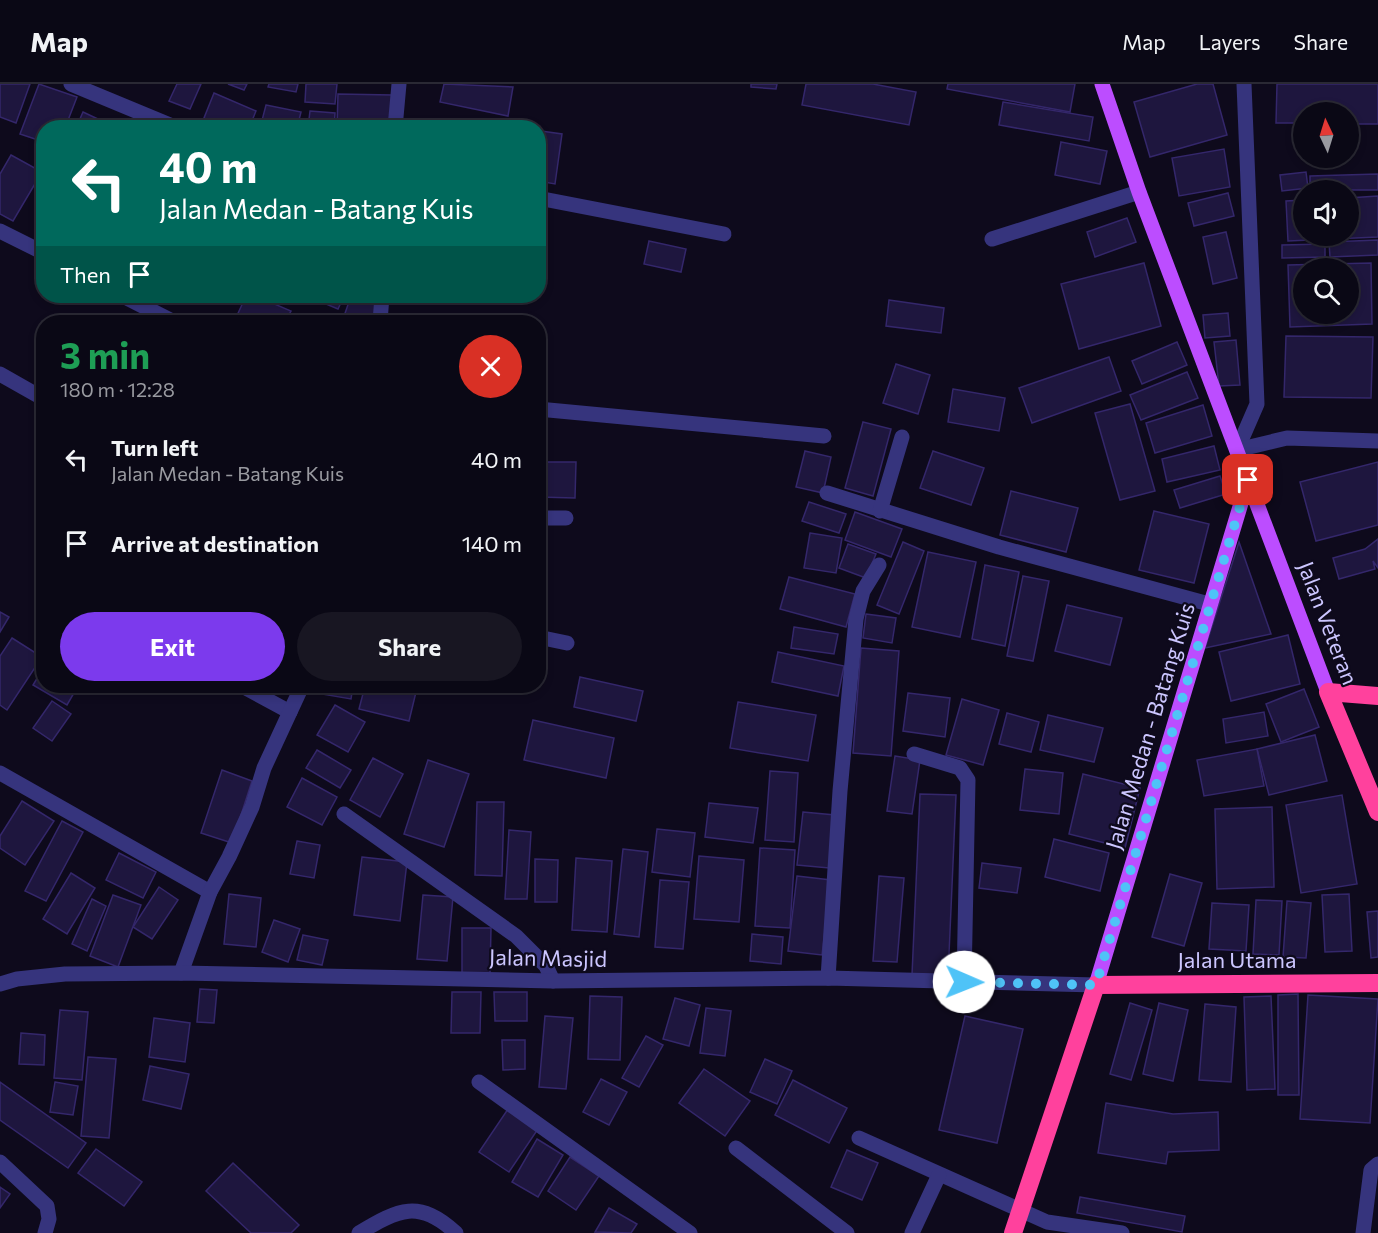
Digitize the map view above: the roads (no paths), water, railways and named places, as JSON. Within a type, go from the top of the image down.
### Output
[{"type":"highway","points":[[1328,692],[1378,696]]},
{"type":"highway","name":"Jalan Veteran","points":[[1328,692],[1378,812]]},
{"type":"highway","name":"Jalan Utama","points":[[1096,985],[1378,983]]},
{"type":"highway","points":[[1013,1233],[1096,985]]},
{"type":"main road","name":"Jalan Veteran","points":[[1102,84],[1139,192],[1328,692]]},
{"type":"main road","name":"Jalan Medan - Batang Kuis","points":[[1096,985],[1248,480]]},
{"type":"street","points":[[71,84],[158,120]]},
{"type":"street","points":[[396,120],[399,84]]},
{"type":"street","points":[[1237,450],[1257,404],[1244,84]]},
{"type":"street","points":[[992,239],[1139,192]]},
{"type":"street","points":[[546,200],[724,234]]},
{"type":"street","points":[[0,231],[36,249]]},
{"type":"street","points":[[137,303],[160,315]]},
{"type":"street","points":[[0,374],[36,394]]},
{"type":"street","points":[[546,410],[824,436]]},
{"type":"street","points":[[880,511],[902,437]]},
{"type":"street","points":[[1237,450],[1287,438],[1378,441]]},
{"type":"street","points":[[827,493],[1030,555],[1209,604]]},
{"type":"street","points":[[546,518],[566,518]]},
{"type":"street","points":[[828,978],[840,791],[856,619],[863,591],[879,565]]},
{"type":"street","points":[[546,639],[567,643]]},
{"type":"street","points":[[255,693],[290,712]]},
{"type":"street","points":[[182,973],[210,892],[252,807],[264,768],[299,693]]},
{"type":"street","points":[[914,754],[960,768],[968,780],[964,982]]},
{"type":"street","points":[[0,773],[210,892]]},
{"type":"street","points":[[345,814],[522,941],[546,966],[553,981]]},
{"type":"street","name":"Jalan Masjid","points":[[0,984],[17,979],[65,974],[182,973],[553,981],[828,978],[1096,985]]},
{"type":"street","points":[[479,1082],[690,1233]]},
{"type":"street","points":[[859,1138],[1047,1222],[1122,1233]]},
{"type":"street","points":[[736,1148],[847,1233]]},
{"type":"street","points":[[0,1162],[47,1206],[49,1219],[45,1233]]},
{"type":"street","points":[[1363,1233],[1371,1170],[1378,1164]]},
{"type":"street","points":[[912,1233],[939,1175]]},
{"type":"street","points":[[359,1233],[406,1210],[422,1210],[456,1233]]}]
